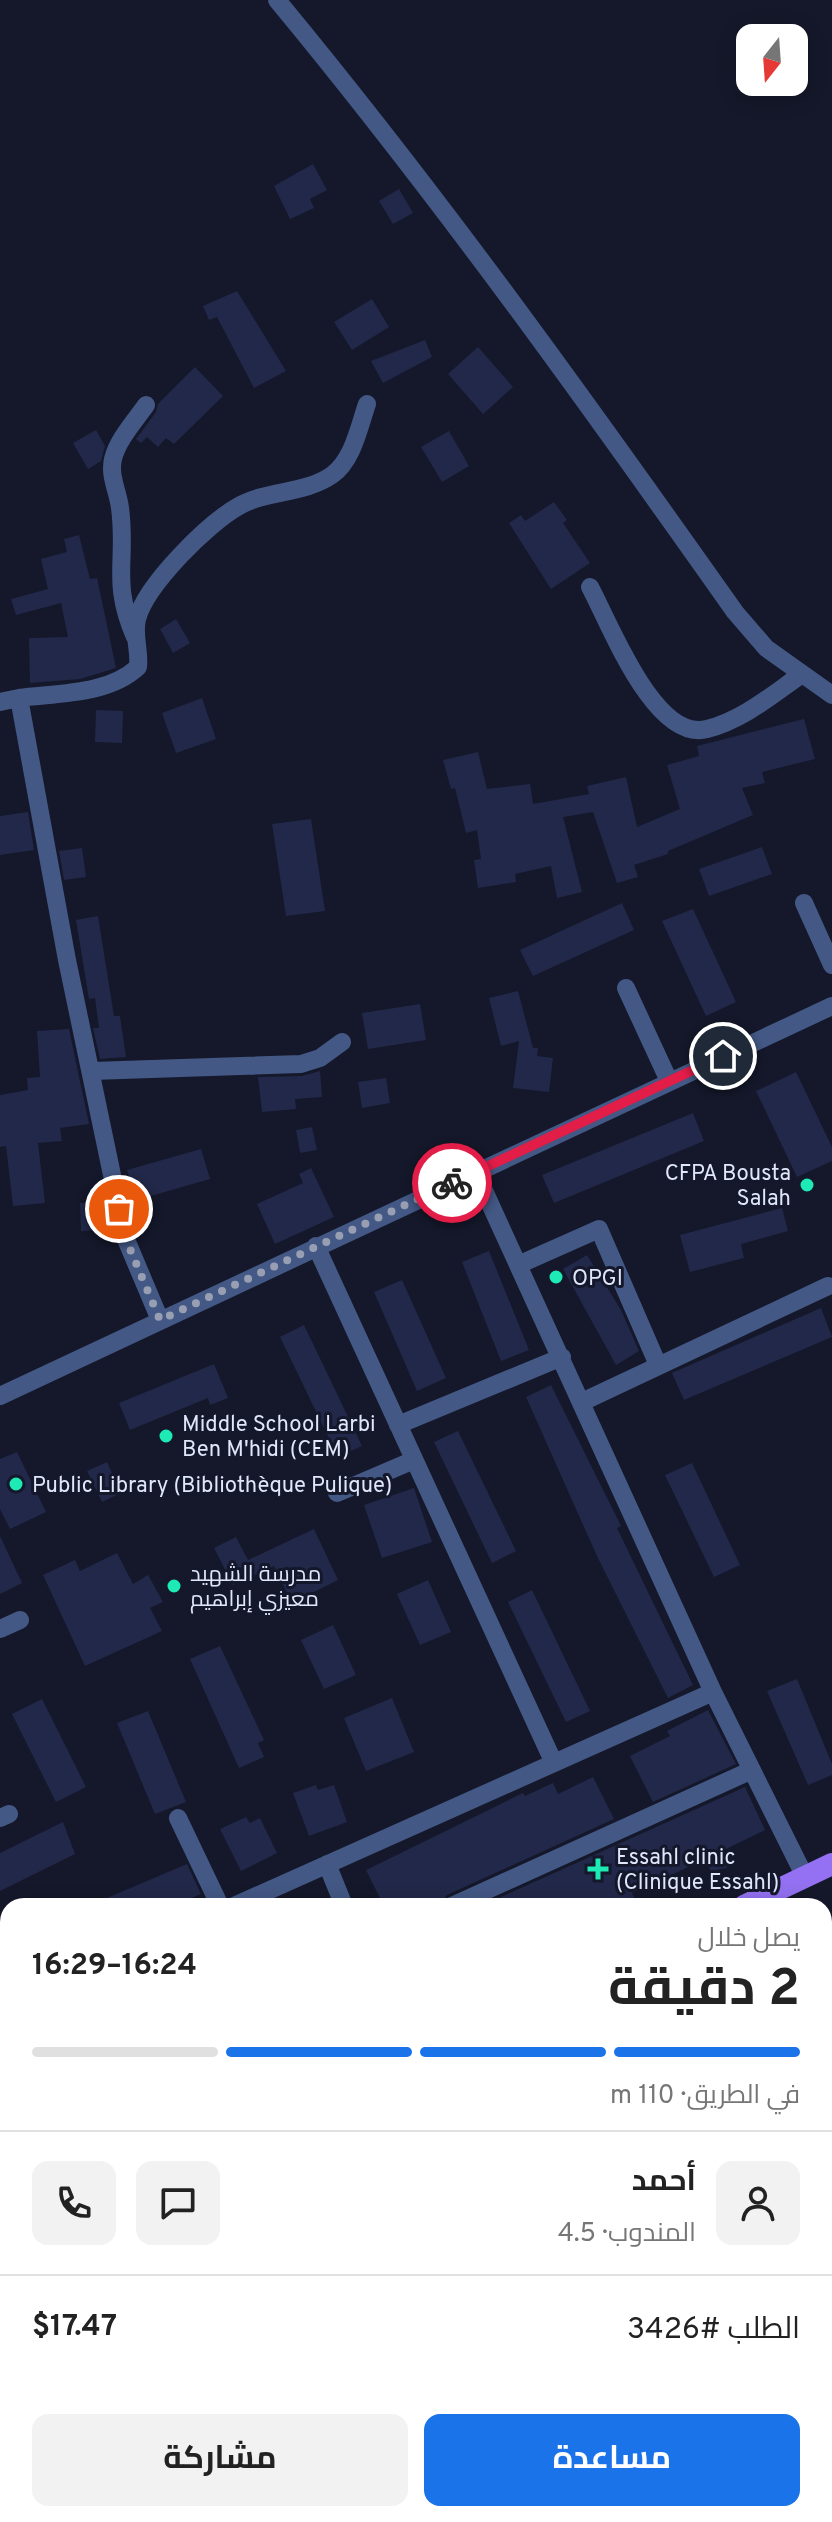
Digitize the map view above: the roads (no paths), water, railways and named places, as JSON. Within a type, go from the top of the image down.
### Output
[{"type":"main road","points":[[761,1898],[832,1864]]},
{"type":"street","points":[[277,0],[364,105],[552,352],[735,612],[766,648],[832,695]]},
{"type":"street","points":[[0,702],[113,685],[138,667],[136,640],[142,603],[205,533],[240,505],[314,484],[334,474],[350,452],[367,404]]},
{"type":"street","points":[[136,640],[123,608],[118,581],[121,525],[113,460],[119,444],[146,405]]},
{"type":"street","points":[[590,587],[653,704],[670,722],[688,730],[705,730],[752,709],[802,674]]},
{"type":"street","points":[[19,698],[58,914],[125,1237],[160,1320]]},
{"type":"street","points":[[804,903],[832,965]]},
{"type":"street","points":[[626,988],[669,1081]]},
{"type":"street","points":[[0,1396],[832,1006]]},
{"type":"street","points":[[92,1071],[301,1064],[320,1058],[342,1042]]},
{"type":"street","points":[[476,1173],[713,1692],[805,1877]]},
{"type":"street","points":[[518,1265],[599,1229],[658,1365]]},
{"type":"street","points":[[316,1246],[553,1761]]},
{"type":"street","points":[[582,1402],[828,1286]]},
{"type":"street","points":[[398,1425],[562,1357]]},
{"type":"street","points":[[337,1493],[414,1460]]},
{"type":"street","points":[[0,1629],[20,1620]]},
{"type":"street","points":[[252,1898],[713,1692]]},
{"type":"street","points":[[470,1898],[752,1770]]},
{"type":"street","points":[[178,1818],[216,1898]]},
{"type":"street","points":[[327,1864],[341,1898]]},
{"type":"place","name":"CFPA Bousta Salah","points":[[807,1185]]},
{"type":"place","name":"OPGI","points":[[556,1277]]},
{"type":"place","name":"Middle School Larbi Ben M'hidi (CEM)","points":[[166,1436]]},
{"type":"place","name":"Public Library (Bibliothèque Pulique)","points":[[16,1484]]},
{"type":"place","name":"مدرسة الشهيد معيزي إبراهيم","points":[[174,1586]]},
{"type":"place","name":"Essahl clinic (Clinique Essahl)","points":[[598,1869]]}]
